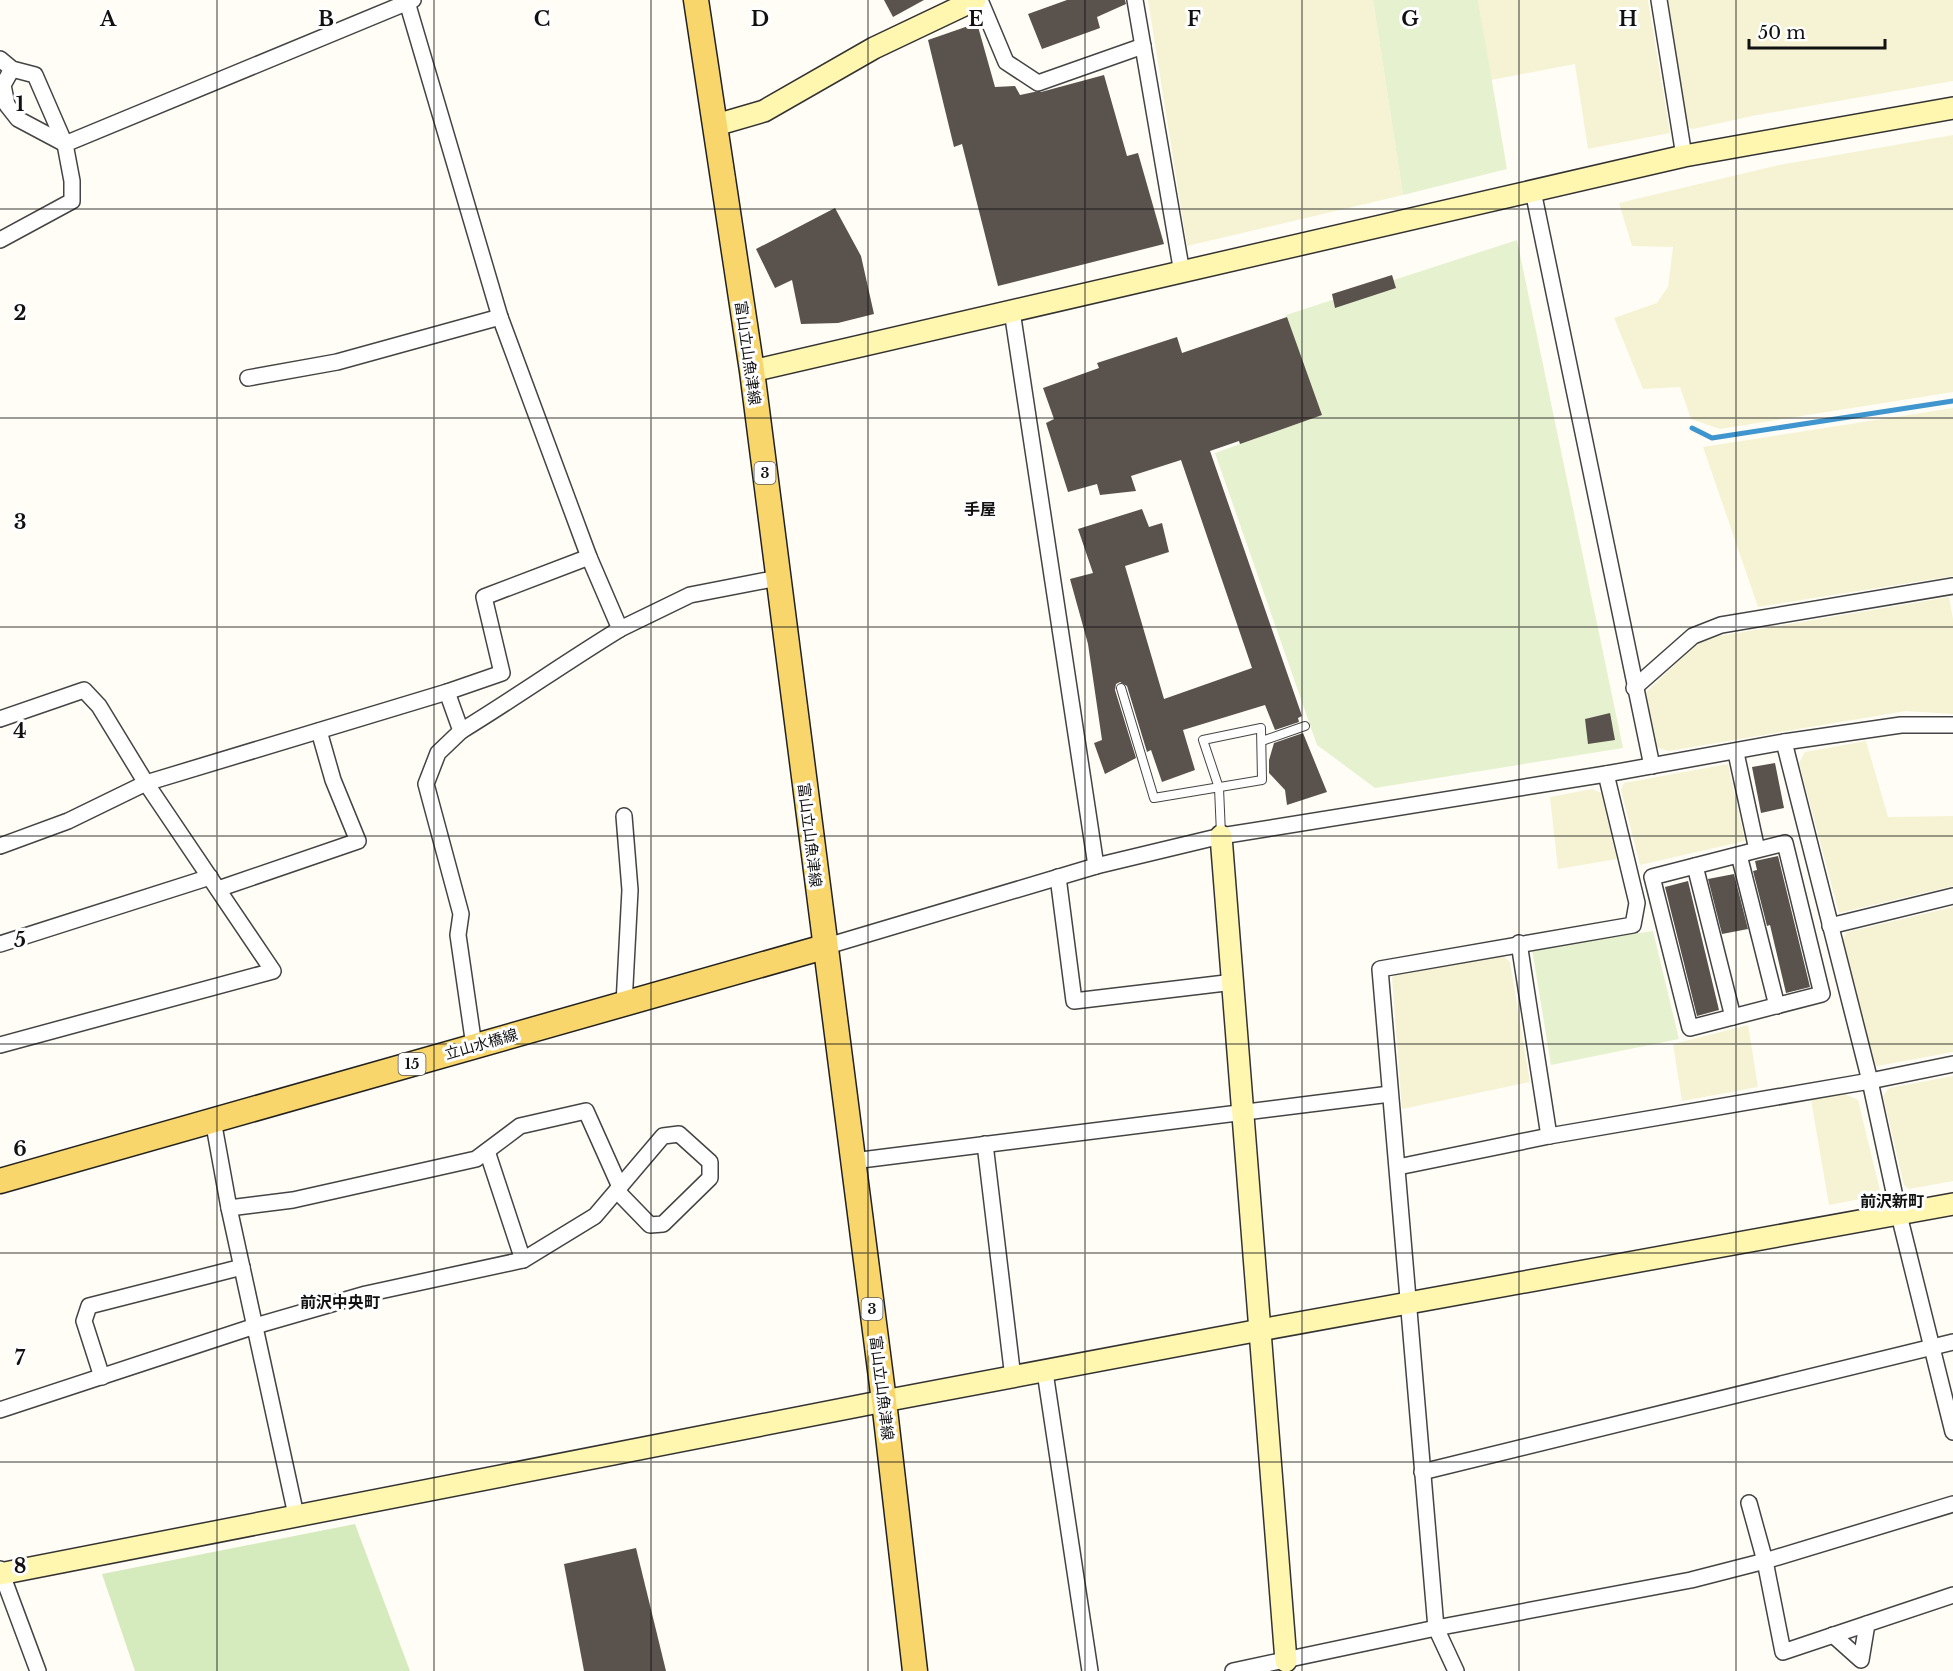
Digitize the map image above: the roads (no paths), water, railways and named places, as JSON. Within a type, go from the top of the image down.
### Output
[{"type":"main road","name":"富山立山魚津線","points":[[696,0],[752,371],[824,947],[884,1401],[915,1671]]},
{"type":"main road","name":"立山水橋線","points":[[0,1181],[824,947]]},
{"type":"street","points":[[716,125],[764,111],[874,48],[975,0]]},
{"type":"street","points":[[980,0],[1006,62],[1038,83],[1143,46]]},
{"type":"street","points":[[1134,0],[1182,273]]},
{"type":"street","points":[[1659,0],[1684,156]]},
{"type":"street","points":[[12,69],[3,85],[7,105],[18,119],[31,128],[65,144],[410,1],[500,317],[589,557],[620,629]]},
{"type":"street","points":[[0,59],[12,69],[35,75],[65,144],[72,181],[72,201],[0,240]]},
{"type":"street","points":[[752,371],[1684,156],[1953,108]]},
{"type":"street","points":[[1533,191],[1634,688],[1652,766]]},
{"type":"street","points":[[1012,311],[1096,866]]},
{"type":"street","points":[[248,378],[337,362],[500,317]]},
{"type":"street","points":[[0,846],[68,821],[146,783],[447,692],[502,673],[484,597],[589,557]]},
{"type":"street","points":[[474,1046],[458,935],[461,914],[426,784],[438,753],[461,731],[620,629],[690,595],[778,578]]},
{"type":"street","points":[[1634,688],[1693,636],[1721,625],[1953,586]]},
{"type":"street","points":[[0,719],[84,690],[99,706],[146,783],[273,971],[0,1045]]},
{"type":"street","points":[[447,692],[461,731]]},
{"type":"street","points":[[824,947],[1096,866],[1221,836],[1736,753],[1784,742],[1901,725],[1953,725]]},
{"type":"street","points":[[0,944],[358,840],[333,780],[320,731]]},
{"type":"street","points":[[1784,742],[1869,1081],[1899,1215],[1953,1432]]},
{"type":"street","points":[[1736,753],[1757,850]]},
{"type":"street","points":[[1456,1671],[1436,1628],[1380,969],[1633,925],[1637,903],[1606,774]]},
{"type":"street","points":[[624,816],[630,890],[624,1004]]},
{"type":"street","points":[[1221,836],[1286,1666]]},
{"type":"street","points":[[1785,843],[1822,994],[1690,1028],[1652,878],[1739,855],[1785,843]]},
{"type":"street","points":[[1739,855],[1777,1006]]},
{"type":"street","points":[[1695,866],[1733,1017]]},
{"type":"street","points":[[1058,877],[1074,1001],[1233,982]]},
{"type":"street","points":[[1830,926],[1953,896]]},
{"type":"street","points":[[1519,944],[1549,1136]]},
{"type":"street","points":[[1398,1167],[1549,1136],[1869,1081],[1953,1064]]},
{"type":"street","points":[[853,1161],[1390,1094]]},
{"type":"street","points":[[0,1410],[255,1326],[366,1294],[523,1260],[595,1216],[618,1189],[663,1136],[679,1134],[710,1162],[710,1178],[663,1224],[651,1225],[618,1189],[586,1111],[520,1126],[476,1159],[293,1200],[229,1208]]},
{"type":"street","points":[[213,1120],[229,1208],[296,1515]]},
{"type":"street","points":[[985,1144],[1013,1378]]},
{"type":"street","points":[[487,1151],[523,1260]]},
{"type":"street","points":[[38,1671],[1,1572],[1260,1330],[1953,1204]]},
{"type":"street","points":[[102,1377],[84,1321],[89,1306],[242,1267]]},
{"type":"street","points":[[1422,1472],[1953,1342]]},
{"type":"street","points":[[1045,1372],[1090,1671]]},
{"type":"street","points":[[1749,1503],[1784,1652],[1953,1595]]},
{"type":"street","points":[[1233,1671],[1286,1666],[1436,1628],[1691,1580],[1764,1562],[1953,1504]]},
{"type":"street","points":[[1862,1665],[1867,1624]]},
{"type":"street","points":[[1833,1635],[1862,1665]]},
{"type":"lane","points":[[1121,688],[1154,798],[1219,788],[1262,780],[1261,728],[1203,740],[1219,788],[1221,836]]},
{"type":"lane","points":[[1262,741],[1305,726]]},
{"type":"waterway","points":[[1692,428],[1712,438],[1953,401]]},
{"type":"district","name":"手屋","points":[[980,509]]},
{"type":"district","name":"前沢新町","points":[[1892,1201]]},
{"type":"district","name":"前沢中央町","points":[[340,1302]]}]
